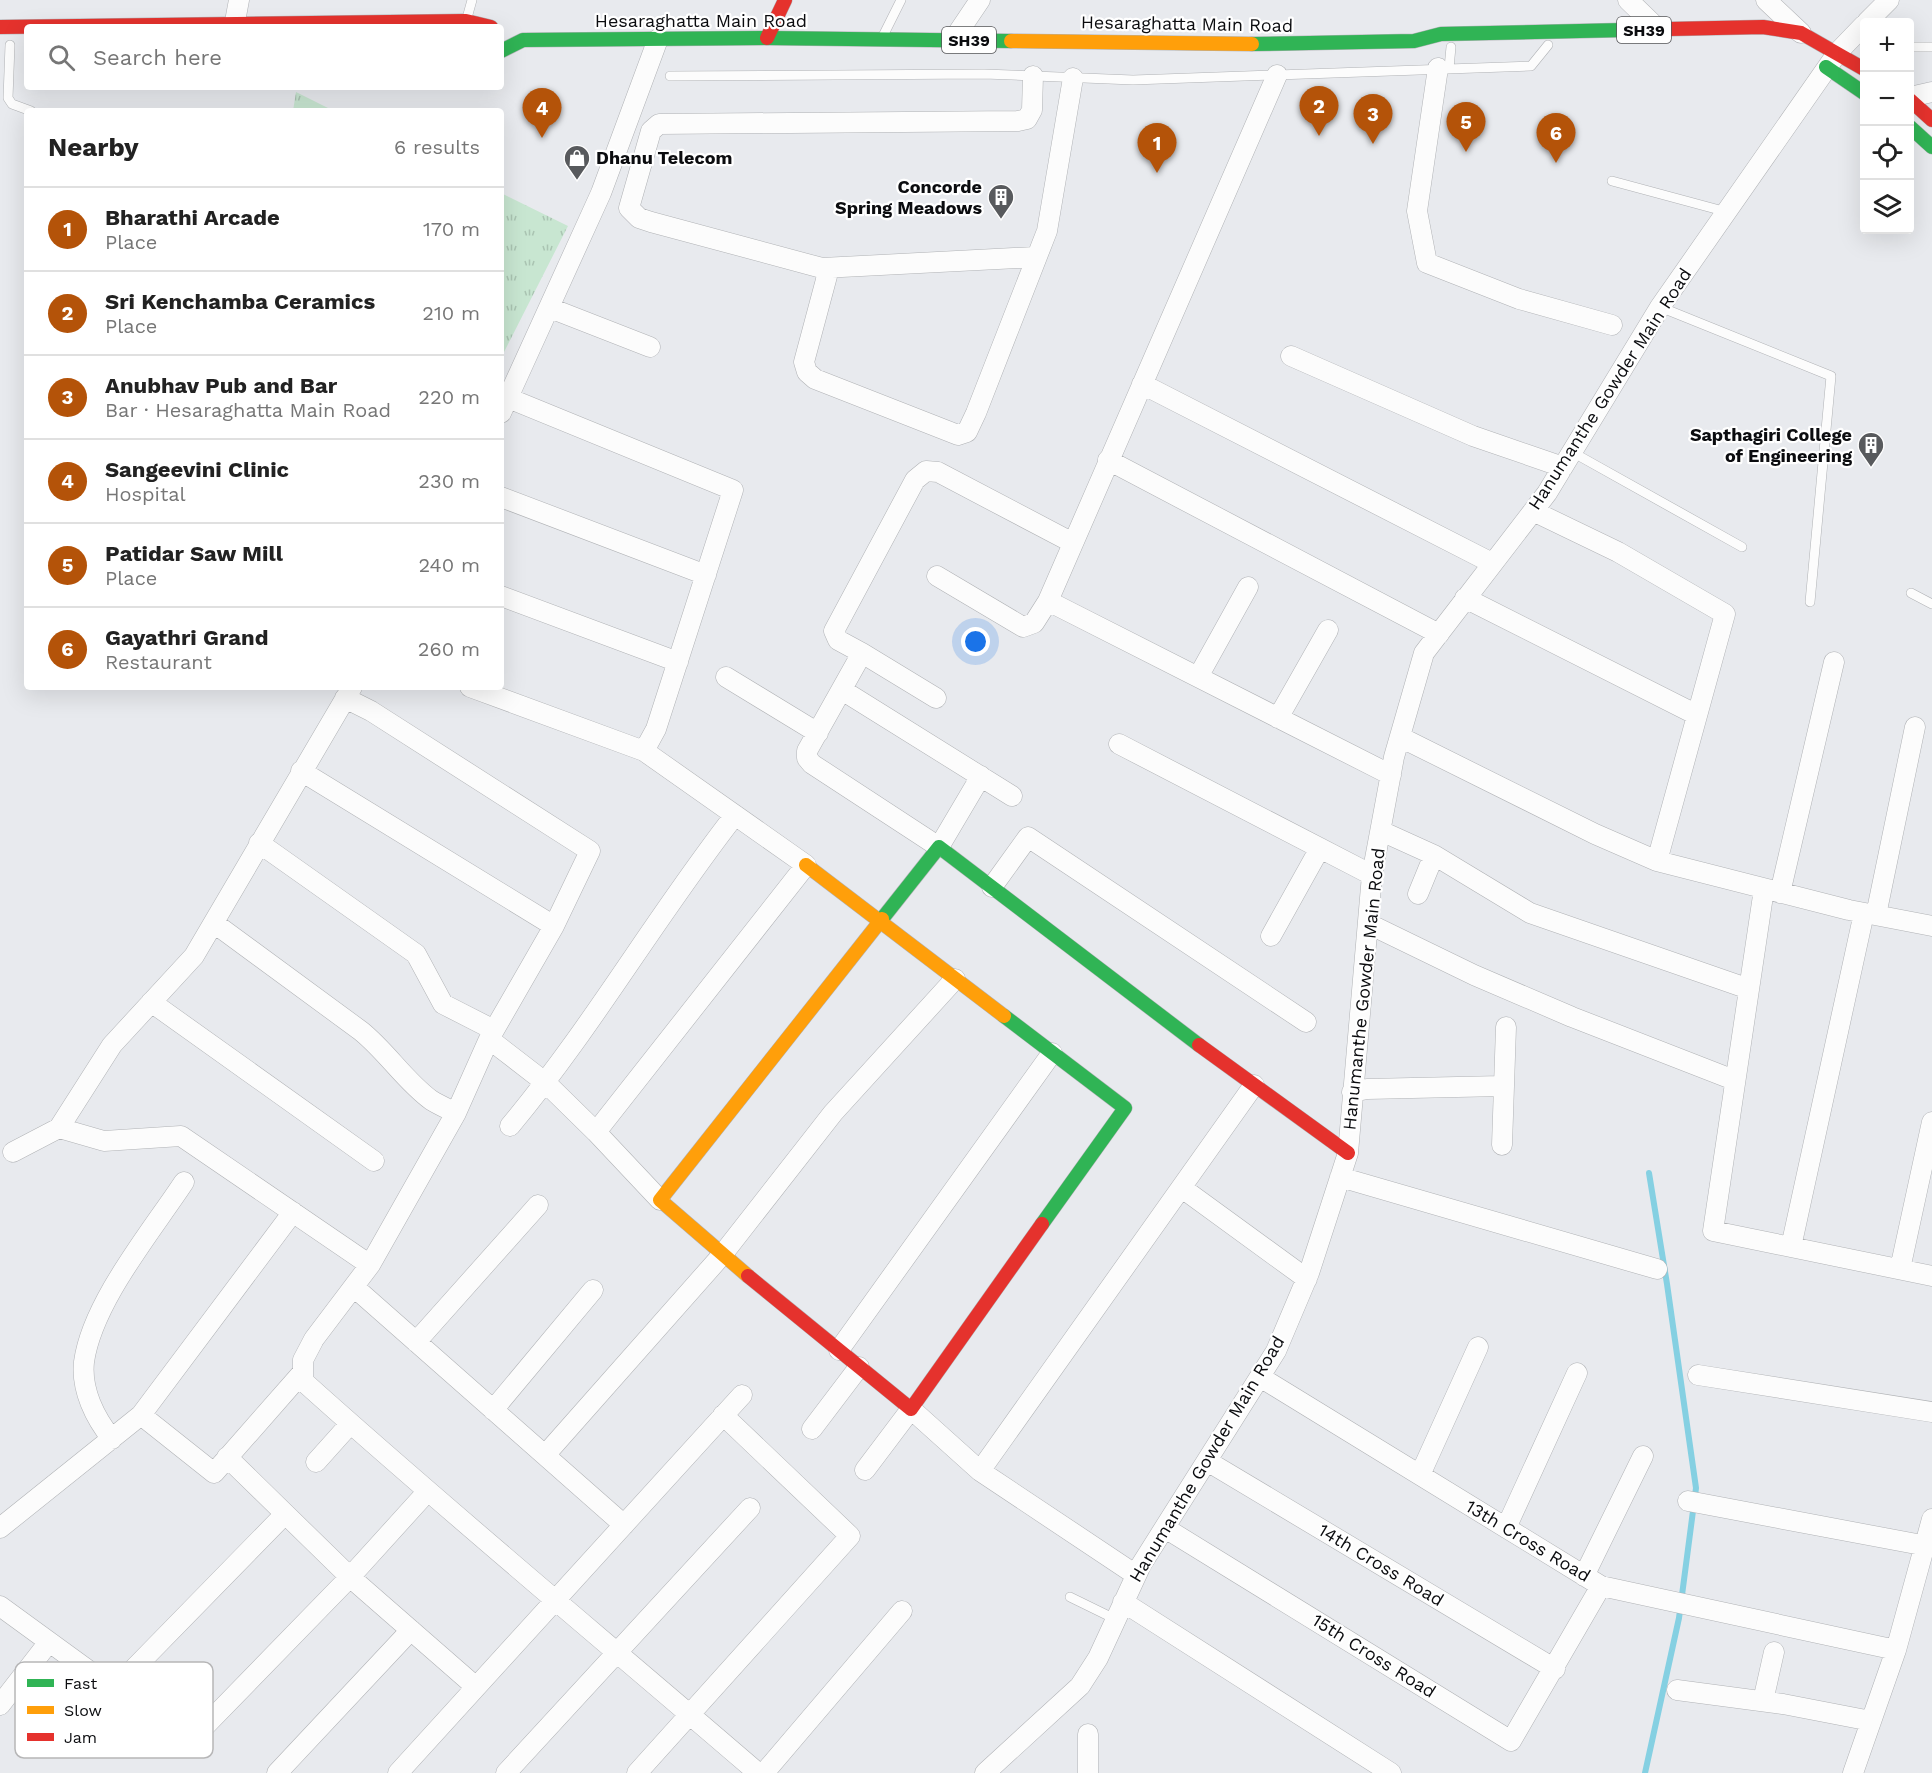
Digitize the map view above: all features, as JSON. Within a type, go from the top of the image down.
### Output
[{"type":"main road","points":[[767,38],[785,0]]},
{"type":"main road","points":[[234,24],[466,24]]},
{"type":"main road","points":[[0,27],[24,27]]},
{"type":"main road","name":"Hesaraghatta Main Road","points":[[504,50],[523,40],[767,38],[1291,44],[1414,41],[1441,34],[1660,37],[1763,27],[1800,33],[1835,58],[1860,67]]},
{"type":"main road","points":[[504,31],[523,40]]},
{"type":"main road","points":[[1414,41],[1438,48],[1548,45],[1660,37]]},
{"type":"main road","points":[[5,45],[24,45]]},
{"type":"main road","points":[[1835,58],[1860,88]]},
{"type":"main road","points":[[1914,102],[1932,120]]},
{"type":"main road","points":[[1914,131],[1932,147]]},
{"type":"main road","points":[[806,865],[880,921],[1052,1053],[1125,1108],[910,1409],[722,1255],[660,1200],[880,921],[939,847],[1254,1085],[1348,1153]]},
{"type":"street","points":[[234,24],[239,0]]},
{"type":"street","points":[[953,40],[980,0]]},
{"type":"street","points":[[1628,0],[1660,37]]},
{"type":"street","points":[[1766,0],[1800,33]]},
{"type":"street","name":"Hanumanthe Gowder Main Road","points":[[1872,18],[1889,0]]},
{"type":"street","name":"Hanumanthe Gowder Main Road","points":[[985,1773],[1080,1686],[1098,1658],[1136,1575],[1276,1351],[1307,1279],[1348,1153],[1372,875],[1391,775],[1424,653],[1533,511],[1568,460],[1660,307],[1835,58],[1860,31]]},
{"type":"street","points":[[644,751],[656,729],[733,490],[505,406],[601,193],[658,39]]},
{"type":"street","points":[[1443,68],[1417,211],[1427,263],[1519,299],[1612,325]]},
{"type":"street","points":[[937,576],[1023,627],[1034,623],[1048,601],[1277,75]]},
{"type":"street","points":[[1033,76],[1032,110],[1027,119],[1018,122],[659,124],[651,131],[629,208],[639,218],[822,268],[1035,257]]},
{"type":"street","points":[[822,268],[827,276],[804,362],[807,372],[815,379],[958,435],[967,432],[1047,231],[1073,78]]},
{"type":"street","points":[[1914,97],[1932,92]]},
{"type":"street","points":[[550,308],[650,347]]},
{"type":"street","points":[[1291,356],[1473,436],[1568,460]]},
{"type":"street","points":[[1142,384],[1492,563]]},
{"type":"street","points":[[1108,460],[1438,634]]},
{"type":"street","points":[[936,698],[838,640],[834,631],[915,480],[926,471],[938,472],[1073,543]]},
{"type":"street","points":[[504,498],[706,575]]},
{"type":"street","points":[[1533,511],[1618,552],[1725,614],[1695,714],[1657,861]]},
{"type":"street","points":[[1198,677],[1248,588]]},
{"type":"street","points":[[504,597],[678,662]]},
{"type":"street","points":[[1465,598],[1695,714]]},
{"type":"street","points":[[1048,601],[1391,775]]},
{"type":"street","points":[[1278,718],[1328,630]]},
{"type":"street","points":[[862,653],[807,751],[807,758],[812,764],[939,847],[981,776]]},
{"type":"street","points":[[1834,662],[1772,891],[1749,989],[1713,1231],[1932,1276]]},
{"type":"street","points":[[726,677],[818,733]]},
{"type":"street","points":[[478,690],[644,751],[806,865],[596,1132]]},
{"type":"street","points":[[842,690],[1012,796]]},
{"type":"street","points":[[13,1152],[59,1128],[112,1045],[194,956],[348,693],[371,711],[590,851],[554,926],[491,1035],[456,1113],[370,1264],[314,1339],[303,1360],[301,1374],[303,1381],[427,1492],[556,1599],[758,1773]]},
{"type":"street","points":[[1791,1247],[1915,727]]},
{"type":"street","points":[[1400,737],[1595,834],[1657,861],[1772,891],[1932,926]]},
{"type":"street","points":[[1119,744],[1372,875]]},
{"type":"street","points":[[301,771],[554,926]]},
{"type":"street","points":[[510,1126],[546,1083],[686,878],[735,815]]},
{"type":"street","points":[[1381,831],[1434,855],[1530,913],[1749,989]]},
{"type":"street","points":[[992,887],[1028,837],[1306,1022]]},
{"type":"street","points":[[259,843],[416,954],[443,1004],[491,1035],[546,1083],[660,1200]]},
{"type":"street","points":[[1271,936],[1320,848]]},
{"type":"street","points":[[1418,894],[1434,855]]},
{"type":"street","points":[[214,924],[362,1031],[380,1046],[431,1100],[456,1113]]},
{"type":"street","points":[[1369,924],[1474,975],[1572,1017],[1734,1080]]},
{"type":"street","points":[[546,1454],[722,1255],[833,1113],[955,979]]},
{"type":"street","points":[[152,1002],[374,1161]]},
{"type":"street","points":[[1502,1145],[1502,1086],[1506,1027]]},
{"type":"street","points":[[839,1350],[1052,1053]]},
{"type":"street","points":[[980,1471],[1254,1085]]},
{"type":"street","points":[[1352,1092],[1502,1086]]},
{"type":"street","points":[[1900,1269],[1932,1122]]},
{"type":"street","points":[[59,1128],[104,1141],[181,1136],[370,1264]]},
{"type":"street","points":[[1340,1177],[1657,1269]]},
{"type":"street","points":[[112,1438],[98,1421],[87,1392],[84,1364],[91,1339],[102,1305],[184,1182]]},
{"type":"street","points":[[1182,1188],[1307,1279]]},
{"type":"street","points":[[416,1342],[538,1205]]},
{"type":"street","points":[[0,1528],[141,1415],[293,1212]]},
{"type":"street","points":[[354,1287],[624,1525]]},
{"type":"street","points":[[493,1410],[593,1290]]},
{"type":"street","points":[[1420,1475],[1478,1347]]},
{"type":"street","points":[[812,1429],[859,1367]]},
{"type":"street","points":[[1506,1528],[1576,1373]]},
{"type":"street","points":[[141,1415],[214,1473],[301,1374]]},
{"type":"street","points":[[1698,1375],[1932,1412]]},
{"type":"street","name":"13th Cross Road","points":[[1260,1377],[1601,1586],[1896,1650]]},
{"type":"street","points":[[398,1773],[742,1395]]},
{"type":"street","points":[[864,1470],[910,1409],[980,1471],[1136,1575]]},
{"type":"street","points":[[637,1773],[850,1536],[723,1415]]},
{"type":"street","points":[[316,1462],[350,1424]]},
{"type":"street","points":[[1584,1576],[1643,1456]]},
{"type":"street","points":[[227,1457],[350,1577],[476,1687]]},
{"type":"street","name":"14th Cross Road","points":[[1207,1461],[1555,1669]]},
{"type":"street","points":[[213,1718],[350,1577],[427,1492]]},
{"type":"street","points":[[1688,1501],[1928,1546]]},
{"type":"street","points":[[506,1773],[750,1508]]},
{"type":"street","points":[[140,1662],[285,1514]]},
{"type":"street","points":[[1853,1773],[1896,1650],[1928,1546],[1932,1519]]},
{"type":"street","name":"15th Cross Road","points":[[1165,1528],[1511,1741],[1555,1669]]},
{"type":"street","points":[[1555,1669],[1601,1586]]},
{"type":"street","points":[[0,1606],[77,1662]]},
{"type":"street","points":[[1119,1610],[1391,1773]]},
{"type":"street","points":[[764,1773],[902,1611]]},
{"type":"street","points":[[277,1773],[411,1630]]},
{"type":"street","points":[[33,1662],[49,1642]]},
{"type":"street","points":[[1763,1701],[1774,1652]]},
{"type":"street","points":[[0,1705],[15,1686]]},
{"type":"street","points":[[1677,1690],[1763,1701],[1871,1721]]},
{"type":"street","points":[[1088,1734],[1088,1773]]},
{"type":"lane","points":[[466,24],[472,0]]},
{"type":"lane","points":[[881,39],[901,0]]},
{"type":"lane","points":[[5,45],[8,98],[12,104],[24,108]]},
{"type":"lane","points":[[670,76],[1033,76],[1133,80],[1277,75],[1531,66],[1548,45]]},
{"type":"lane","points":[[1914,47],[1932,46]]},
{"type":"lane","points":[[1443,68],[1451,47]]},
{"type":"lane","points":[[1612,181],[1727,212]]},
{"type":"lane","points":[[1660,307],[1832,376],[1810,602]]},
{"type":"lane","points":[[1568,460],[1742,547]]},
{"type":"lane","points":[[1911,593],[1932,604]]},
{"type":"lane","points":[[1070,1597],[1119,1610]]},
{"type":"green space","points":[[296,92],[328,108],[293,108]]},
{"type":"green space","points":[[504,194],[568,226],[504,352]]},
{"type":"waterway","points":[[1645,1773],[1679,1618],[1696,1488],[1649,1173]]},
{"type":"traffic: fast","points":[[1252,44],[1414,41],[1441,34],[1669,29]]},
{"type":"traffic: fast","points":[[504,50],[523,40],[767,38],[1011,41]]},
{"type":"traffic: fast","points":[[1826,67],[1860,90]]},
{"type":"traffic: fast","points":[[1914,131],[1932,147]]},
{"type":"traffic: fast","points":[[882,919],[939,847],[1199,1045]]},
{"type":"traffic: fast","points":[[1004,1016],[1125,1108],[1042,1224]]},
{"type":"traffic: slow","points":[[1011,41],[1252,44]]},
{"type":"traffic: slow","points":[[806,865],[1004,1016]]},
{"type":"traffic: slow","points":[[748,1276],[660,1200],[882,919]]},
{"type":"traffic: jam","points":[[767,38],[785,0]]},
{"type":"traffic: jam","points":[[233,24],[466,21],[478,24]]},
{"type":"traffic: jam","points":[[0,27],[24,27]]},
{"type":"traffic: jam","points":[[1669,29],[1763,27],[1801,33],[1860,67]]},
{"type":"traffic: jam","points":[[1914,104],[1932,120]]},
{"type":"traffic: jam","points":[[1199,1045],[1348,1153]]},
{"type":"traffic: jam","points":[[748,1276],[911,1409],[1042,1224]]},
{"type":"place","name":"Sri Kenchamba Ceramics","points":[[1319,136]]},
{"type":"place","name":"Sangeevini Clinic","points":[[542,138]]},
{"type":"place","name":"Anubhav Pub and Bar","points":[[1373,144]]},
{"type":"place","name":"Patidar Saw Mill","points":[[1466,152]]},
{"type":"place","name":"Gayathri Grand","points":[[1556,163]]},
{"type":"place","name":"Bharathi Arcade","points":[[1157,173]]},
{"type":"place","name":"Dhanu Telecom","points":[[577,181]]},
{"type":"place","name":"Concorde Spring Meadows","points":[[1001,220]]},
{"type":"place","name":"Sapthagiri College of Engineering","points":[[1871,468]]}]
